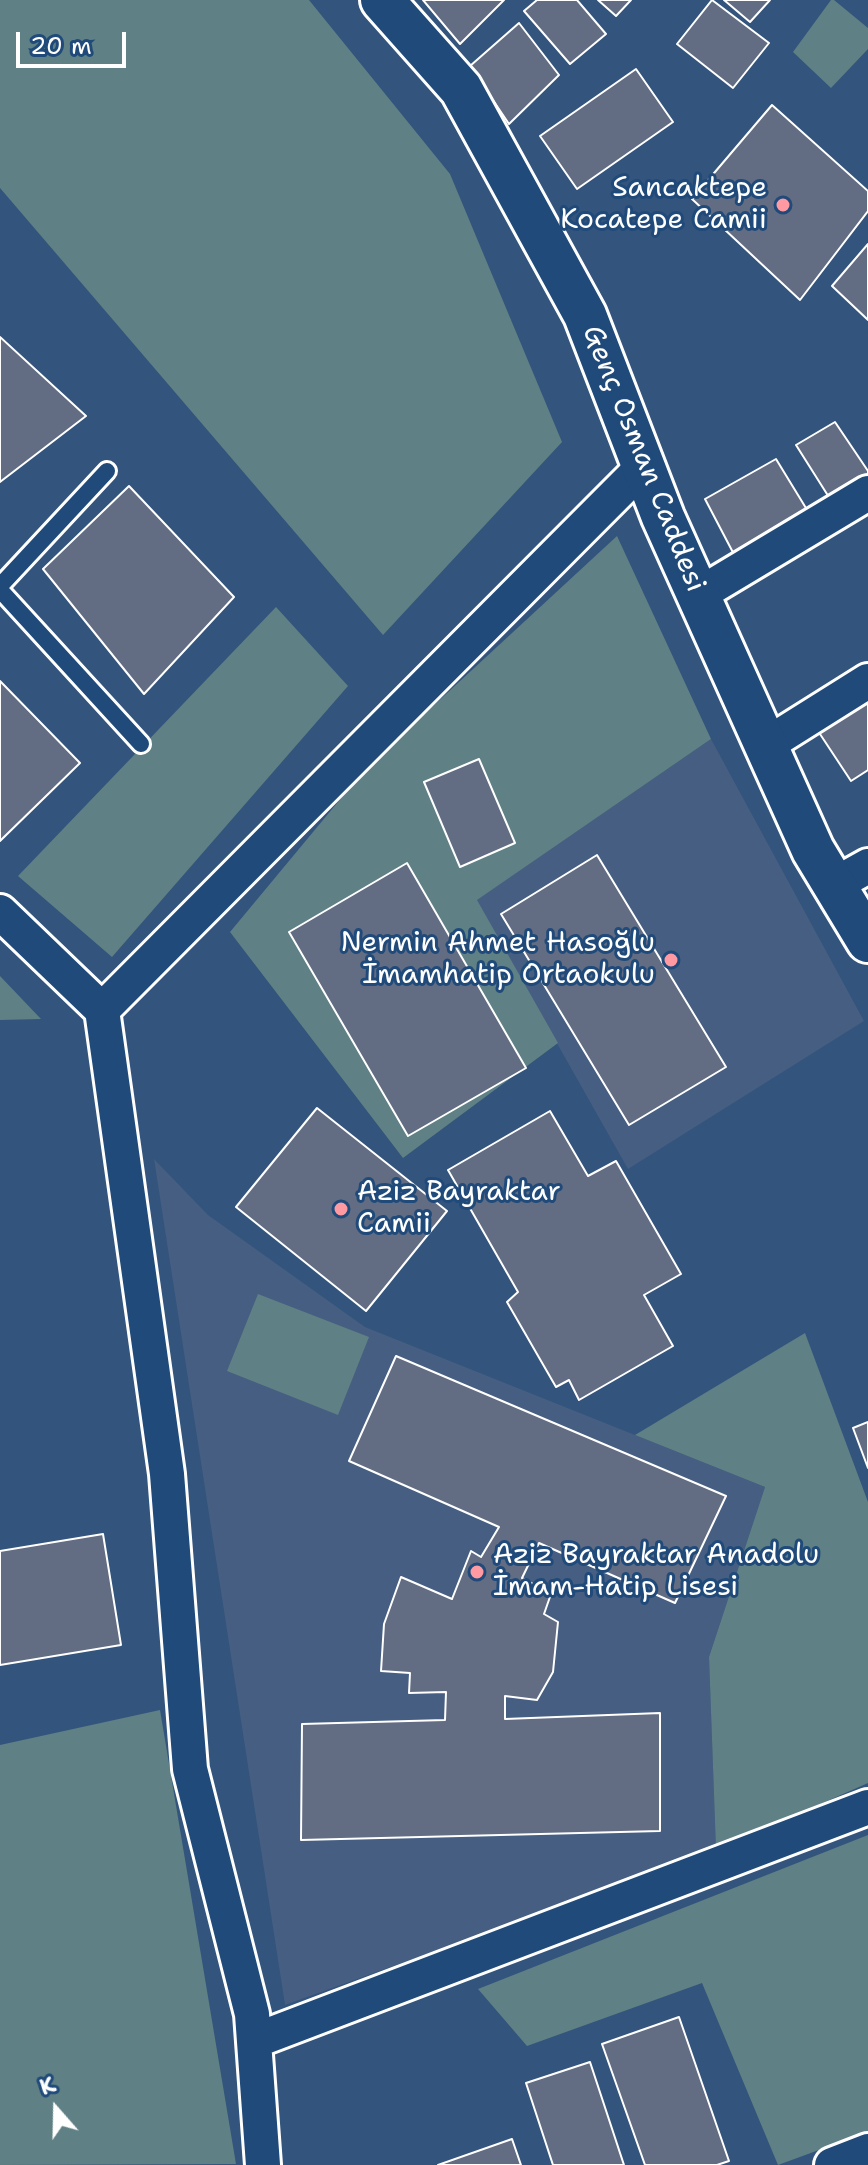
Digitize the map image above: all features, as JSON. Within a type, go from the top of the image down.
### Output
[{"type":"street","name":"Genç Osman Caddesi","points":[[382,0],[461,89],[585,315],[663,517],[813,850],[851,875],[868,941]]},
{"type":"street","points":[[102,1010],[643,467]]},
{"type":"street","points":[[698,595],[868,493]]},
{"type":"street","points":[[766,745],[868,681]]},
{"type":"street","points":[[0,912],[102,1010],[167,1474],[190,1769],[252,2014],[263,2165]]},
{"type":"street","points":[[254,2041],[868,1807]]},
{"type":"street","points":[[832,2165],[868,2151]]},
{"type":"lane","points":[[107,471],[0,588],[141,744]]},
{"type":"shaded area","name":"Nermin Ahmet Hasoğlu İmamhatip Ortaokulu","points":[[711,739],[864,1021],[628,1169],[476,900]]},
{"type":"shaded area","name":"Aziz Bayraktar Anadolu İmam-Hatip Lisesi","points":[[154,1159],[208,1215],[365,1327],[765,1487],[709,1657],[716,1850],[285,2005]]},
{"type":"green space","points":[[0,0],[309,0],[450,174],[562,442],[383,635],[0,188]]},
{"type":"green space","points":[[831,0],[868,28],[868,49],[831,88],[793,52]]},
{"type":"green space","points":[[617,536],[711,739],[477,900],[558,1043],[403,1158],[230,932],[367,767]]},
{"type":"green space","points":[[276,607],[348,686],[112,957],[18,876]]},
{"type":"green space","points":[[0,976],[41,1019],[0,1020]]},
{"type":"green space","points":[[258,1294],[369,1337],[338,1415],[227,1371]]},
{"type":"green space","points":[[805,1333],[868,1502],[868,1783],[716,1850],[709,1657],[765,1487],[635,1435]]},
{"type":"green space","points":[[160,1710],[236,2164],[0,2165],[0,1745]]},
{"type":"green space","points":[[868,1835],[868,2132],[778,2165],[702,1983],[527,2046],[478,1989]]},
{"type":"building","points":[[423,0],[504,0],[460,44]]},
{"type":"building","points":[[537,0],[577,0],[606,34],[570,64],[524,11]]},
{"type":"building","points":[[598,0],[631,0],[616,16]]},
{"type":"building","points":[[712,0],[769,43],[733,88],[677,44]]},
{"type":"building","points":[[724,0],[770,0],[750,22]]},
{"type":"building","points":[[519,23],[559,75],[509,124],[470,66]]},
{"type":"building","points":[[636,69],[673,122],[577,189],[540,136]]},
{"type":"building","name":"Sancaktepe Kocatepe Camii","points":[[772,105],[868,191],[868,211],[800,300],[692,199]]},
{"type":"building","points":[[868,244],[868,320],[832,286]]},
{"type":"building","points":[[0,337],[86,416],[0,482]]},
{"type":"building","points":[[835,422],[868,471],[868,478],[832,502],[796,445]]},
{"type":"building","points":[[776,459],[809,513],[738,562],[705,499]]},
{"type":"building","points":[[129,486],[234,597],[144,694],[43,569]]},
{"type":"building","points":[[0,681],[80,763],[0,841]]},
{"type":"building","points":[[868,694],[868,770],[851,781],[816,728]]},
{"type":"building","points":[[479,759],[515,843],[460,867],[424,782]]},
{"type":"building","points":[[597,855],[726,1067],[629,1125],[501,914]]},
{"type":"building","points":[[407,863],[526,1068],[408,1136],[289,932]]},
{"type":"building","name":"Aziz Bayraktar Camii","points":[[317,1108],[447,1211],[366,1311],[236,1207]]},
{"type":"building","points":[[550,1111],[588,1176],[616,1161],[681,1274],[644,1295],[673,1346],[579,1400],[569,1380],[556,1387],[507,1302],[518,1292],[448,1170]]},
{"type":"building","points":[[396,1356],[726,1496],[675,1603],[539,1543],[522,1578],[551,1594],[544,1614],[558,1622],[553,1672],[537,1700],[505,1696],[505,1719],[660,1713],[660,1831],[301,1840],[302,1724],[445,1720],[446,1692],[409,1693],[410,1673],[381,1671],[384,1624],[401,1577],[452,1599],[471,1551],[481,1557],[499,1527],[349,1461]]},
{"type":"building","points":[[868,1422],[868,1468],[853,1428]]},
{"type":"building","points":[[103,1534],[121,1645],[0,1665],[0,1551]]},
{"type":"building","points":[[679,2017],[729,2161],[717,2165],[645,2165],[602,2044]]},
{"type":"building","points":[[590,2062],[624,2165],[553,2165],[526,2083]]},
{"type":"building","points":[[512,2139],[521,2165],[438,2165]]},
{"type":"place","name":"Sancaktepe Kocatepe Camii","points":[[783,205]]},
{"type":"place","name":"Nermin Ahmet Hasoğlu İmamhatip Ortaokulu","points":[[671,960]]},
{"type":"place","name":"Aziz Bayraktar Camii","points":[[341,1209]]},
{"type":"place","name":"Aziz Bayraktar Anadolu İmam-Hatip Lisesi","points":[[477,1572]]}]
